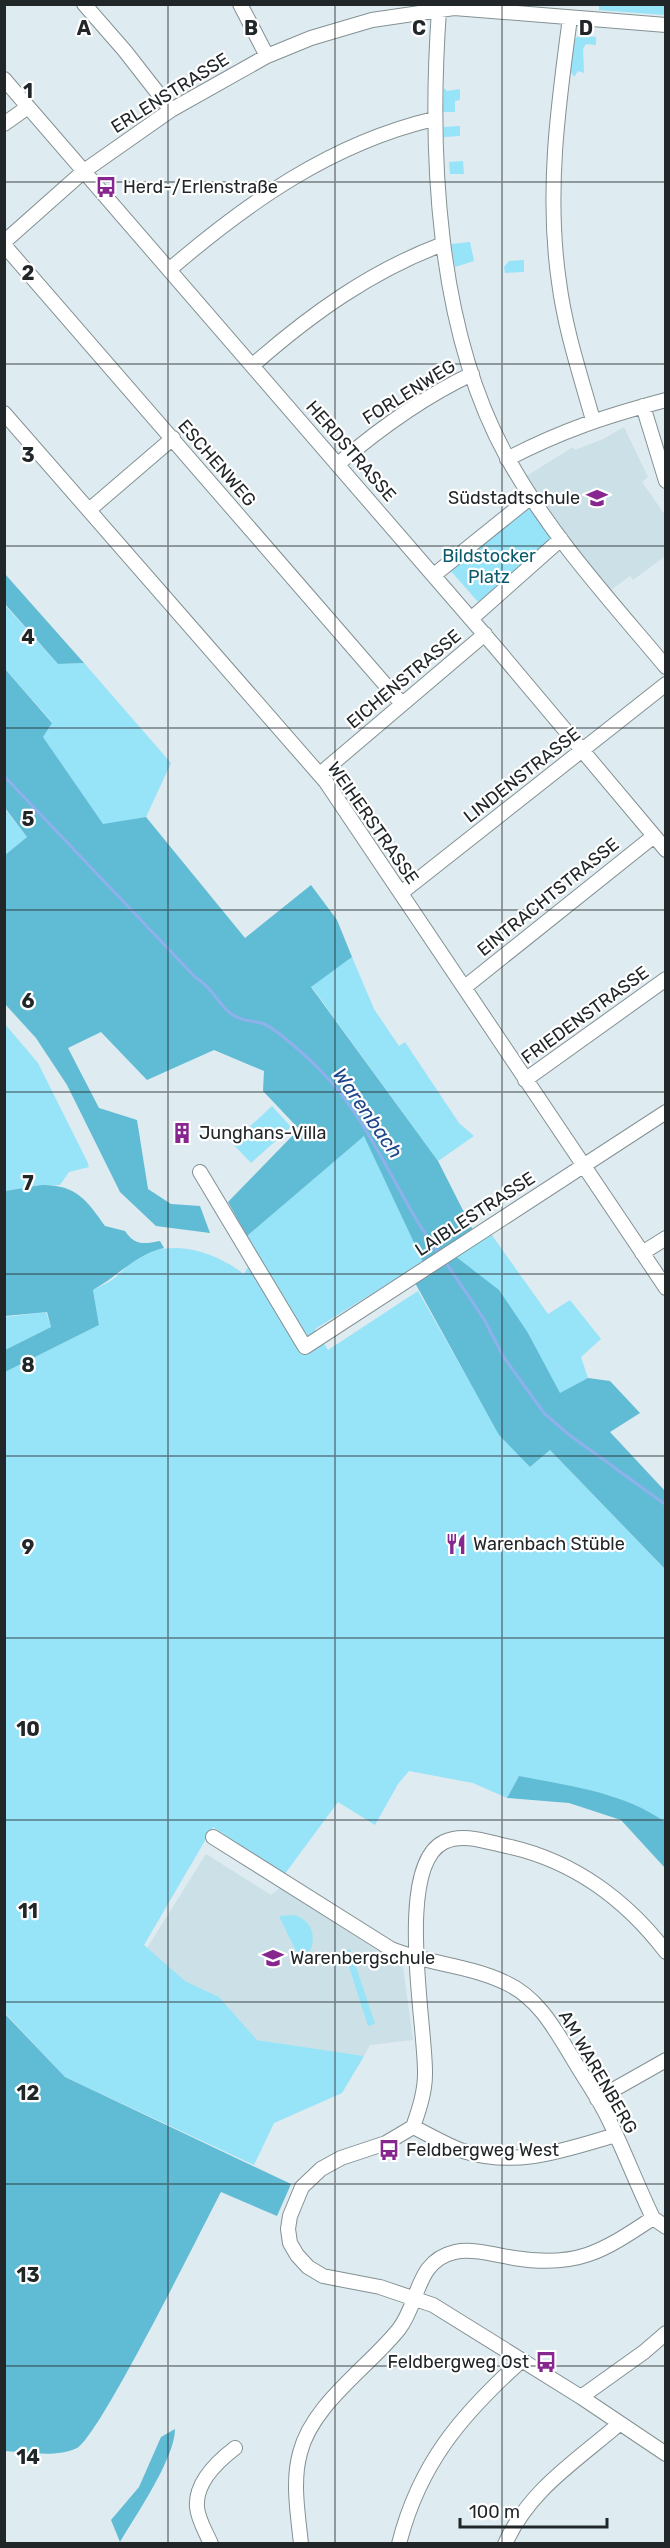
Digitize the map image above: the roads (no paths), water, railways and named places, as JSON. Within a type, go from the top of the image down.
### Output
[{"type":"street","points":[[84,4],[125,51],[171,110]]},
{"type":"street","points":[[240,4],[267,56]]},
{"type":"street","points":[[449,8],[434,119],[444,244],[456,315],[472,374],[491,428],[531,497],[561,539],[666,667]]},
{"type":"street","name":"ERLENSTRASSE","points":[[4,243],[84,171],[171,110],[267,56],[310,38],[372,20],[449,8],[666,25]]},
{"type":"street","points":[[570,18],[556,127],[554,231],[558,280],[568,329],[593,420]]},
{"type":"street","name":"HERDSTRASSE","points":[[4,79],[584,749],[666,850]]},
{"type":"street","points":[[4,124],[28,107]]},
{"type":"street","points":[[169,270],[257,200],[306,169],[347,147],[395,128],[434,119]]},
{"type":"street","name":"ESCHENWEG","points":[[4,243],[402,704]]},
{"type":"street","points":[[253,365],[294,329],[367,278],[403,259],[444,244]]},
{"type":"street","name":"FORLENWEG","points":[[338,464],[405,412],[443,388],[472,374]]},
{"type":"street","points":[[507,459],[553,435],[593,420],[666,400]]},
{"type":"street","points":[[643,406],[666,481]]},
{"type":"street","name":"WEIHERSTRASSE","points":[[4,413],[320,774],[666,1288]]},
{"type":"street","points":[[89,510],[173,438]]},
{"type":"street","points":[[434,575],[531,497]]},
{"type":"street","points":[[471,619],[561,539]]},
{"type":"street","name":"EICHENSTRASSE","points":[[320,774],[484,634]]},
{"type":"street","name":"LINDENSTRASSE","points":[[401,893],[666,684]]},
{"type":"street","name":"EINTRACHTSTRASSE","points":[[465,987],[654,836]]},
{"type":"street","name":"FRIEDENSTRASSE","points":[[525,1080],[666,980]]},
{"type":"street","name":"LAIBLESTRASSE","points":[[200,1172],[305,1347],[666,1112]]},
{"type":"street","points":[[642,1253],[666,1238]]},
{"type":"street","name":"AM WARENBERG","points":[[213,1837],[369,1937],[416,1959],[450,1963],[484,1973],[507,1983],[526,1996],[550,2021],[597,2099],[616,2135],[653,2218]]},
{"type":"street","points":[[666,1952],[647,1928],[620,1902],[567,1867],[532,1852],[468,1838],[453,1838],[442,1843],[432,1852],[425,1866],[417,1909],[416,1959],[425,2075],[413,2127],[386,2144],[341,2158],[321,2169],[297,2194],[288,2229],[290,2243],[297,2255],[308,2267],[323,2276],[380,2287],[415,2298],[452,2316],[582,2397],[666,2454]]},
{"type":"street","points":[[597,2099],[666,2060]]},
{"type":"street","points":[[413,2127],[461,2150],[511,2159],[556,2154],[616,2135]]},
{"type":"street","points":[[301,2544],[296,2478],[300,2452],[309,2431],[362,2366],[400,2328],[430,2265],[456,2252],[524,2259],[572,2259],[587,2256],[604,2248],[653,2218],[666,2227]]},
{"type":"street","points":[[582,2397],[666,2333]]},
{"type":"street","points":[[399,2544],[421,2480],[440,2449],[478,2401],[521,2361]]},
{"type":"street","points":[[505,2544],[515,2521],[531,2498],[619,2424]]},
{"type":"street","points":[[211,2544],[197,2509],[197,2500],[216,2462],[236,2448]]},
{"type":"waterway","name":"Warenbach","points":[[4,776],[196,978],[206,985],[230,1013],[269,1027],[321,1071],[339,1092],[370,1137],[410,1209],[440,1255]]},
{"type":"waterway","name":"Warenbach","points":[[444,1260],[484,1319],[503,1356],[544,1413],[568,1434],[666,1505]]},
{"type":"place","name":"Herd-/Erlenstraße","points":[[106,187]]},
{"type":"place","name":"Südstadtschule","points":[[597,498]]},
{"type":"place","name":"Junghans-Villa","points":[[182,1133]]},
{"type":"place","name":"Warenbach Stüble","points":[[456,1544]]},
{"type":"place","name":"Warenbergschule","points":[[273,1958]]},
{"type":"place","name":"Feldbergweg West","points":[[389,2150]]},
{"type":"place","name":"Feldbergweg Ost","points":[[546,2362]]},
{"type":"park label","name":"Bildstocker Platz","points":[[489,566]]}]
